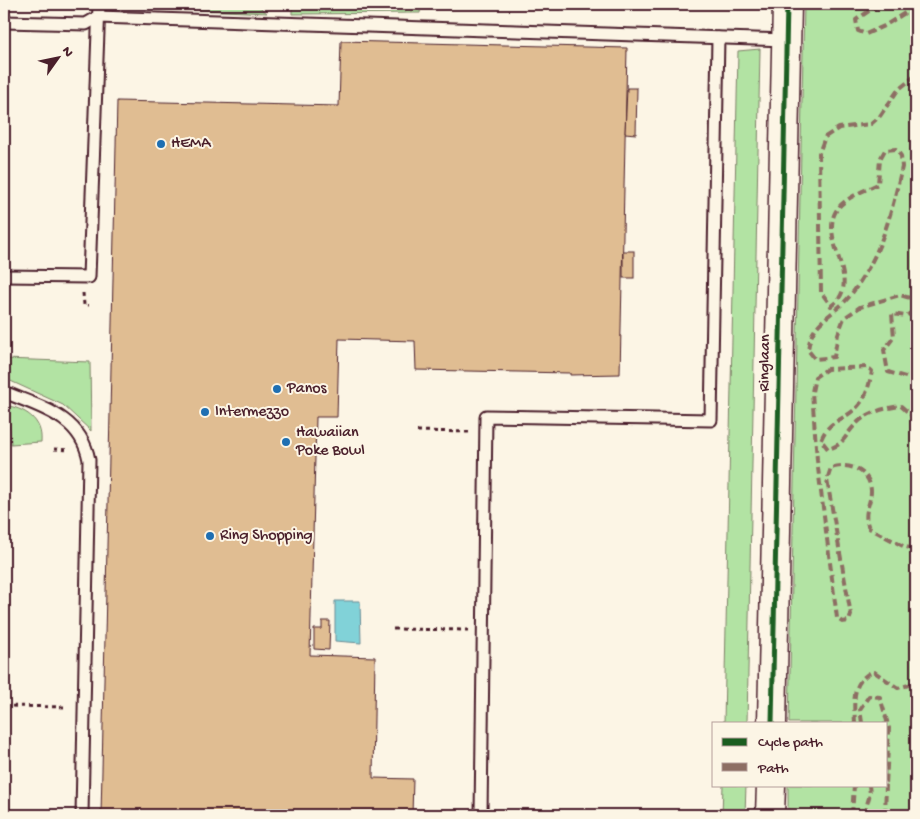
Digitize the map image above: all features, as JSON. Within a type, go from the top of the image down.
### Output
[{"type":"main road","name":"Ringlaan","points":[[772,722],[787,4]]},
{"type":"main road","points":[[770,815],[771,786]]},
{"type":"lane","points":[[4,276],[89,277],[98,4]]},
{"type":"lane","points":[[4,22],[86,24],[98,17],[786,40]]},
{"type":"lane","points":[[481,815],[486,416],[711,420],[718,38]]},
{"type":"lane","points":[[4,392],[47,409],[74,426],[87,448],[89,460],[82,815]]},
{"type":"path","points":[[393,629],[482,630]]},
{"type":"path","points":[[4,706],[85,707]]},
{"type":"green space","points":[[118,4],[256,4],[267,13],[118,6]]},
{"type":"green space","points":[[292,4],[421,4],[420,13],[292,14]]},
{"type":"green space","points":[[804,4],[916,4],[916,815],[788,815],[788,786],[888,786],[888,722],[789,722]]},
{"type":"green space","points":[[760,49],[747,722],[724,722],[738,51]]},
{"type":"green space","points":[[4,359],[90,362],[91,431],[63,405],[4,378]]},
{"type":"green space","points":[[4,405],[18,409],[31,416],[39,427],[41,442],[11,444],[10,429]]},
{"type":"green space","points":[[723,786],[746,786],[745,815],[722,815]]},
{"type":"water","points":[[335,601],[360,601],[361,643],[335,641]]},
{"type":"building","name":"Ring Shopping","points":[[341,41],[627,48],[620,374],[570,375],[570,373],[416,370],[415,341],[339,339],[337,417],[316,417],[310,655],[375,657],[373,778],[413,779],[412,815],[101,815],[117,101],[339,106]]},
{"type":"building","points":[[627,88],[637,88],[636,134],[625,133]]},
{"type":"building","points":[[623,251],[634,251],[634,278],[623,278]]},
{"type":"building","points":[[322,621],[330,621],[329,650],[314,649],[314,629],[322,629]]},
{"type":"marked path","points":[[879,4],[856,20],[858,31],[866,34],[884,26],[908,11],[916,13]]},
{"type":"marked path","points":[[916,75],[898,90],[880,116],[871,124],[839,128],[825,137],[819,153],[821,292],[831,306],[840,297],[843,287],[843,275],[833,239],[832,227],[837,209],[847,200],[878,184],[880,159],[885,150],[896,149],[901,156],[902,167],[888,221],[873,259],[849,297],[823,320],[813,332],[808,350],[815,359],[834,357],[838,334],[844,318],[860,307],[900,295],[913,299],[914,311],[906,316],[892,314],[894,337],[884,350],[888,372],[916,380]]},
{"type":"marked path","points":[[916,419],[901,406],[877,411],[861,419],[842,442],[828,449],[821,440],[824,434],[831,425],[858,406],[864,397],[872,371],[867,367],[827,369],[815,377],[812,392],[817,460],[837,618],[842,622],[849,621],[851,615],[827,480],[831,468],[844,466],[862,472],[870,483],[871,496],[866,517],[869,528],[903,546],[916,550]]},
{"type":"marked path","points":[[855,722],[855,693],[857,686],[866,675],[873,671],[898,688],[916,683]]},
{"type":"marked path","points":[[862,722],[860,709],[869,696],[880,697],[887,722]]},
{"type":"marked path","points":[[888,725],[888,747]]},
{"type":"marked path","points":[[852,815],[854,786]]},
{"type":"marked path","points":[[864,815],[870,794],[869,786]]},
{"type":"marked path","points":[[885,815],[886,786]]},
{"type":"cycle path","points":[[772,722],[787,4]]},
{"type":"place","name":"HEMA","points":[[161,144]]},
{"type":"place","name":"Panos","points":[[277,389]]},
{"type":"place","name":"Intermezzo","points":[[205,412]]},
{"type":"place","name":"Hawaiian Poke Bowl","points":[[286,442]]},
{"type":"place","name":"Ring Shopping","points":[[210,536]]}]
